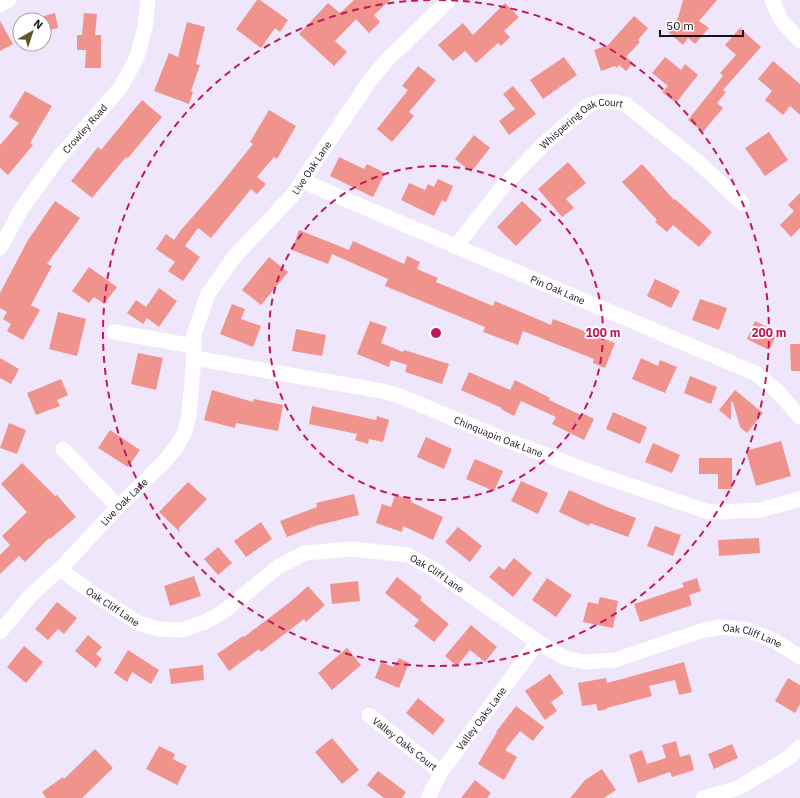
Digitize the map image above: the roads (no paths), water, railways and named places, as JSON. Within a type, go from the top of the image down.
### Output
[{"type":"street","points":[[0,4],[9,0]]},
{"type":"street","name":"Crowley Road","points":[[0,248],[22,208],[56,161],[121,87],[137,57],[145,28],[148,0]]},
{"type":"street","name":"Live Oak Lane","points":[[0,632],[32,595],[60,569],[118,507],[163,463],[175,448],[184,432],[189,414],[194,334],[208,294],[234,257],[292,196],[371,79],[387,60],[449,0]]},
{"type":"street","points":[[772,0],[781,20],[800,41]]},
{"type":"street","name":"Whispering Oak Court","points":[[456,246],[505,184],[546,142],[586,107],[591,104],[602,102],[625,104],[698,161],[742,203]]},
{"type":"street","name":"Pin Oak Lane","points":[[302,181],[757,374],[778,392],[800,417]]},
{"type":"street","points":[[114,332],[194,352]]},
{"type":"street","name":"Chinquapin Oak Lane","points":[[194,352],[397,395],[501,438],[602,476],[706,511],[719,512],[760,510],[800,499]]},
{"type":"street","points":[[63,449],[118,507]]},
{"type":"street","name":"Oak Cliff Lane","points":[[60,569],[91,592],[138,623],[158,629],[183,630],[205,622],[223,612],[278,567],[305,553],[352,549],[408,555],[433,569],[538,642],[565,658],[585,662],[615,660],[704,630],[722,627],[748,630],[775,641],[800,657]]},
{"type":"street","name":"Valley Oaks Lane","points":[[428,798],[441,772],[538,642]]},
{"type":"street","name":"Valley Oaks Court","points":[[369,715],[441,772]]},
{"type":"street","points":[[702,798],[739,793],[790,757],[800,747]]}]
